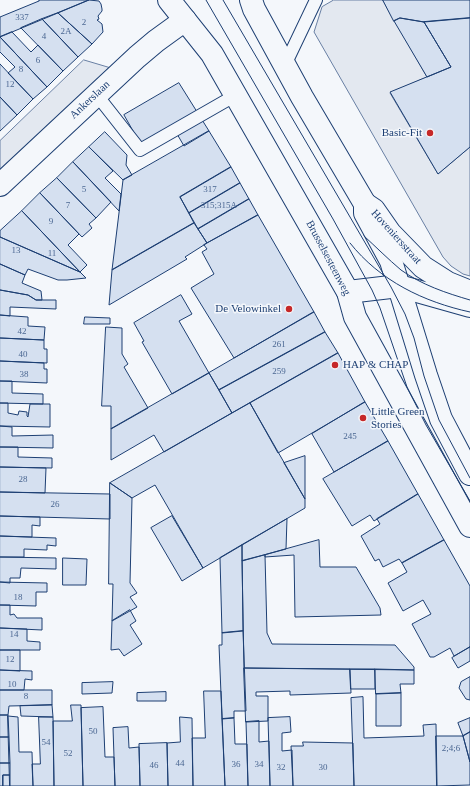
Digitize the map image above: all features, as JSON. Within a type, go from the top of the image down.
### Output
[{"type":"main road","name":"Brusselsesteenweg","points":[[169,0],[212,54],[236,95],[348,292],[355,317],[470,526]]},
{"type":"main road","points":[[250,0],[285,65],[365,204],[365,213],[390,261],[399,286],[441,419],[470,474]]},
{"type":"main road","name":"Ankerslaan","points":[[0,185],[137,56],[185,20]]},
{"type":"main road","name":"Hoveniersstraat","points":[[365,204],[374,210],[390,233],[423,267],[448,283],[470,292]]},
{"type":"main road","points":[[348,292],[399,286],[470,306]]},
{"type":"lane","points":[[285,65],[316,0]]},
{"type":"lane","points":[[96,94],[140,150],[236,95]]},
{"type":"shaded area","points":[[334,0],[383,0],[427,77],[390,93],[438,174],[470,147],[470,276],[463,274],[451,266],[443,257],[314,32],[322,7]]},
{"type":"shaded area","points":[[84,60],[111,68],[0,173],[0,141]]},
{"type":"building","points":[[39,0],[89,0],[0,37],[0,17]]},
{"type":"building","points":[[89,0],[99,1],[102,9],[98,16],[99,19],[97,20],[102,24],[103,32],[92,44],[58,13]]},
{"type":"building","points":[[383,0],[470,0],[470,18],[424,22],[400,18],[394,21]]},
{"type":"building","points":[[58,13],[92,44],[78,57],[42,19]]},
{"type":"building","points":[[400,18],[424,22],[451,67],[427,77],[394,21]]},
{"type":"building","points":[[470,18],[470,147],[438,174],[390,92],[451,67],[424,22]]},
{"type":"building","points":[[42,19],[78,57],[63,71],[21,28]]},
{"type":"building","points":[[12,32],[31,52],[38,45],[63,71],[47,87],[0,37]]},
{"type":"building","points":[[0,37],[47,87],[33,99],[8,73],[15,67],[0,52]]},
{"type":"building","points":[[0,64],[33,99],[17,115],[0,97]]},
{"type":"building","points":[[179,83],[209,131],[184,146],[173,127],[141,145],[124,115]]},
{"type":"building","points":[[0,97],[17,115],[0,131]]},
{"type":"building","points":[[209,131],[231,167],[180,197],[194,223],[112,270],[123,180]]},
{"type":"building","points":[[105,132],[127,155],[126,165],[132,175],[123,180],[89,147]]},
{"type":"building","points":[[89,147],[113,171],[105,178],[121,194],[119,211],[73,162]]},
{"type":"building","points":[[73,162],[111,202],[96,218],[57,178]]},
{"type":"building","points":[[231,167],[240,183],[189,213],[180,197]]},
{"type":"building","points":[[57,178],[96,218],[89,224],[92,228],[82,237],[40,193]]},
{"type":"building","points":[[240,183],[249,199],[198,229],[189,213]]},
{"type":"building","points":[[40,193],[79,234],[68,245],[87,265],[80,272],[22,211]]},
{"type":"building","points":[[249,199],[258,215],[207,243],[198,229]]},
{"type":"building","points":[[22,211],[80,272],[0,237],[0,231]]},
{"type":"building","points":[[258,215],[314,312],[234,358],[191,288],[214,274],[202,252],[207,249],[204,245]]},
{"type":"building","points":[[194,223],[207,243],[185,257],[187,259],[109,305],[112,270]]},
{"type":"building","points":[[0,237],[80,272],[86,278],[58,280],[28,269],[25,275],[0,264]]},
{"type":"building","points":[[0,264],[25,275],[22,283],[41,291],[42,300],[36,300],[28,295],[0,290]]},
{"type":"building","points":[[0,290],[28,295],[36,300],[56,300],[56,309],[10,307],[10,316],[0,315]]},
{"type":"building","points":[[181,295],[192,314],[179,321],[209,373],[172,394],[142,342],[144,341],[134,323]]},
{"type":"building","points":[[314,312],[325,332],[219,390],[209,373]]},
{"type":"building","points":[[0,315],[28,317],[28,326],[45,327],[44,340],[0,338]]},
{"type":"building","points":[[85,317],[110,318],[110,324],[84,324]]},
{"type":"building","points":[[106,327],[122,328],[122,354],[128,364],[124,367],[148,408],[111,429],[111,406],[102,406]]},
{"type":"building","points":[[325,332],[338,353],[232,413],[219,390]]},
{"type":"building","points":[[0,338],[44,340],[44,349],[47,349],[47,363],[0,361]]},
{"type":"building","points":[[338,353],[365,402],[278,453],[250,403]]},
{"type":"building","points":[[0,361],[44,363],[44,369],[47,369],[47,383],[0,381]]},
{"type":"building","points":[[209,373],[232,413],[164,452],[154,435],[111,460],[111,429]]},
{"type":"building","points":[[0,381],[12,381],[12,393],[43,394],[43,404],[0,403]]},
{"type":"building","points":[[365,402],[388,441],[334,472],[312,434]]},
{"type":"building","points":[[0,403],[8,403],[8,413],[18,415],[19,411],[27,412],[28,417],[30,404],[50,404],[50,427],[0,426]]},
{"type":"building","points":[[250,403],[305,499],[305,508],[203,568],[155,485],[132,498],[110,483]]},
{"type":"building","points":[[0,426],[12,427],[12,436],[53,435],[53,448],[0,447]]},
{"type":"building","points":[[388,441],[418,494],[374,521],[370,515],[352,526],[323,479]]},
{"type":"building","points":[[0,447],[18,447],[18,457],[52,458],[52,468],[0,467]]},
{"type":"building","points":[[305,456],[305,499],[284,463]]},
{"type":"building","points":[[0,467],[46,468],[45,493],[0,492]]},
{"type":"building","points":[[110,483],[132,498],[130,583],[137,593],[130,597],[137,607],[112,621],[113,584],[109,584]]},
{"type":"building","points":[[0,492],[110,494],[110,519],[0,516]]},
{"type":"building","points":[[418,494],[444,540],[402,563],[399,559],[383,567],[379,559],[375,561],[361,536],[380,524],[377,519]]},
{"type":"building","points":[[0,516],[40,517],[40,526],[32,525],[32,537],[0,536]]},
{"type":"building","points":[[172,516],[203,568],[182,581],[151,528]]},
{"type":"building","points":[[287,519],[286,549],[242,561],[242,545]]},
{"type":"building","points":[[0,536],[56,538],[56,546],[47,545],[47,550],[24,549],[24,557],[0,557]]},
{"type":"building","points":[[319,540],[320,567],[356,567],[380,608],[381,615],[295,617],[294,555],[265,557],[265,555]]},
{"type":"building","points":[[444,540],[470,586],[470,647],[454,656],[450,648],[434,657],[430,657],[412,624],[431,614],[423,600],[403,611],[388,583],[407,572],[402,563]]},
{"type":"building","points":[[242,545],[243,631],[222,633],[220,558]]},
{"type":"building","points":[[265,555],[267,633],[272,644],[395,645],[414,667],[414,670],[244,668],[242,561]]},
{"type":"building","points":[[0,557],[56,558],[56,569],[21,568],[20,578],[10,578],[10,583],[0,582]]},
{"type":"building","points":[[63,558],[87,559],[86,585],[63,585]]},
{"type":"building","points":[[0,582],[47,583],[47,592],[36,592],[36,606],[0,605]]},
{"type":"building","points":[[0,605],[10,605],[10,615],[14,614],[17,618],[42,618],[42,630],[0,628]]},
{"type":"building","points":[[130,610],[136,621],[130,625],[142,644],[124,656],[119,649],[111,650],[112,621]]},
{"type":"building","points":[[0,628],[27,629],[27,641],[40,642],[40,650],[0,650]]},
{"type":"building","points":[[243,631],[246,711],[234,711],[234,718],[222,719],[219,645],[222,645],[222,633]]},
{"type":"building","points":[[470,647],[470,661],[458,668],[452,658]]},
{"type":"building","points":[[0,650],[20,650],[20,671],[0,670]]},
{"type":"building","points":[[244,668],[350,669],[351,693],[290,695],[290,691],[256,692],[256,696],[268,696],[268,721],[246,722]]},
{"type":"building","points":[[350,669],[375,669],[375,689],[351,689]]},
{"type":"building","points":[[375,669],[414,670],[414,684],[400,684],[401,693],[376,694]]},
{"type":"building","points":[[0,670],[32,671],[32,680],[25,679],[24,690],[0,690]]},
{"type":"building","points":[[470,677],[470,700],[466,699],[459,688],[461,682]]},
{"type":"building","points":[[113,682],[112,693],[82,694],[82,683]]},
{"type":"building","points":[[0,690],[52,690],[52,705],[9,706],[8,715],[0,715]]},
{"type":"building","points":[[204,691],[221,691],[225,786],[193,786],[192,738],[205,738]]},
{"type":"building","points":[[166,692],[166,701],[137,701],[137,693]]},
{"type":"building","points":[[401,693],[401,726],[376,726],[376,694]]},
{"type":"building","points":[[363,697],[364,738],[424,736],[423,725],[436,724],[437,786],[354,786],[351,698]]},
{"type":"building","points":[[52,705],[53,717],[21,716],[20,706]]},
{"type":"building","points":[[71,705],[81,705],[83,786],[54,786],[53,721],[72,721]]},
{"type":"building","points":[[103,707],[105,757],[114,757],[115,786],[83,786],[81,708]]},
{"type":"building","points":[[0,715],[8,715],[9,737],[0,737]]},
{"type":"building","points":[[8,716],[18,717],[19,752],[32,752],[33,786],[10,786]]},
{"type":"building","points":[[39,717],[53,717],[54,786],[33,786],[32,764],[40,764]]},
{"type":"building","points":[[180,717],[192,718],[193,786],[168,786],[167,743],[180,742]]},
{"type":"building","points":[[290,717],[291,732],[282,733],[282,751],[292,750],[293,786],[270,786],[268,718]]},
{"type":"building","points":[[234,718],[235,744],[247,744],[248,786],[225,786],[222,719]]},
{"type":"building","points":[[470,718],[470,732],[463,736],[458,723]]},
{"type":"building","points":[[259,721],[259,742],[269,741],[270,786],[248,786],[246,722]]},
{"type":"building","points":[[128,727],[129,748],[139,747],[140,786],[115,786],[113,728]]},
{"type":"building","points":[[470,732],[470,762],[463,736]]},
{"type":"building","points":[[436,736],[463,736],[470,762],[470,785],[437,786]]},
{"type":"building","points":[[0,737],[9,737],[10,763],[0,763]]},
{"type":"building","points":[[303,742],[353,743],[354,786],[293,786],[291,746],[303,746]]},
{"type":"building","points":[[167,743],[168,786],[140,786],[139,744]]},
{"type":"building","points":[[0,763],[10,763],[10,775],[3,775],[3,786],[0,786]]},
{"type":"building","points":[[3,775],[10,775],[10,786],[3,786]]},
{"type":"tram line","points":[[206,0],[333,219],[372,290],[380,308],[407,387],[426,425],[470,501]]},
{"type":"tram line","points":[[223,0],[391,287],[405,314],[414,338],[424,376],[439,420],[470,478]]},
{"type":"tram line","points":[[364,236],[396,266],[417,280],[434,288],[470,300]]},
{"type":"tram line","points":[[350,243],[375,268],[404,288],[436,302],[470,312]]},
{"type":"place","name":"Basic-Fit","points":[[430,133]]},
{"type":"place","name":"De Velowinkel","points":[[289,309]]},
{"type":"place","name":"HAP & CHAP","points":[[335,365]]},
{"type":"place","name":"Little Green Stories","points":[[363,418]]}]
